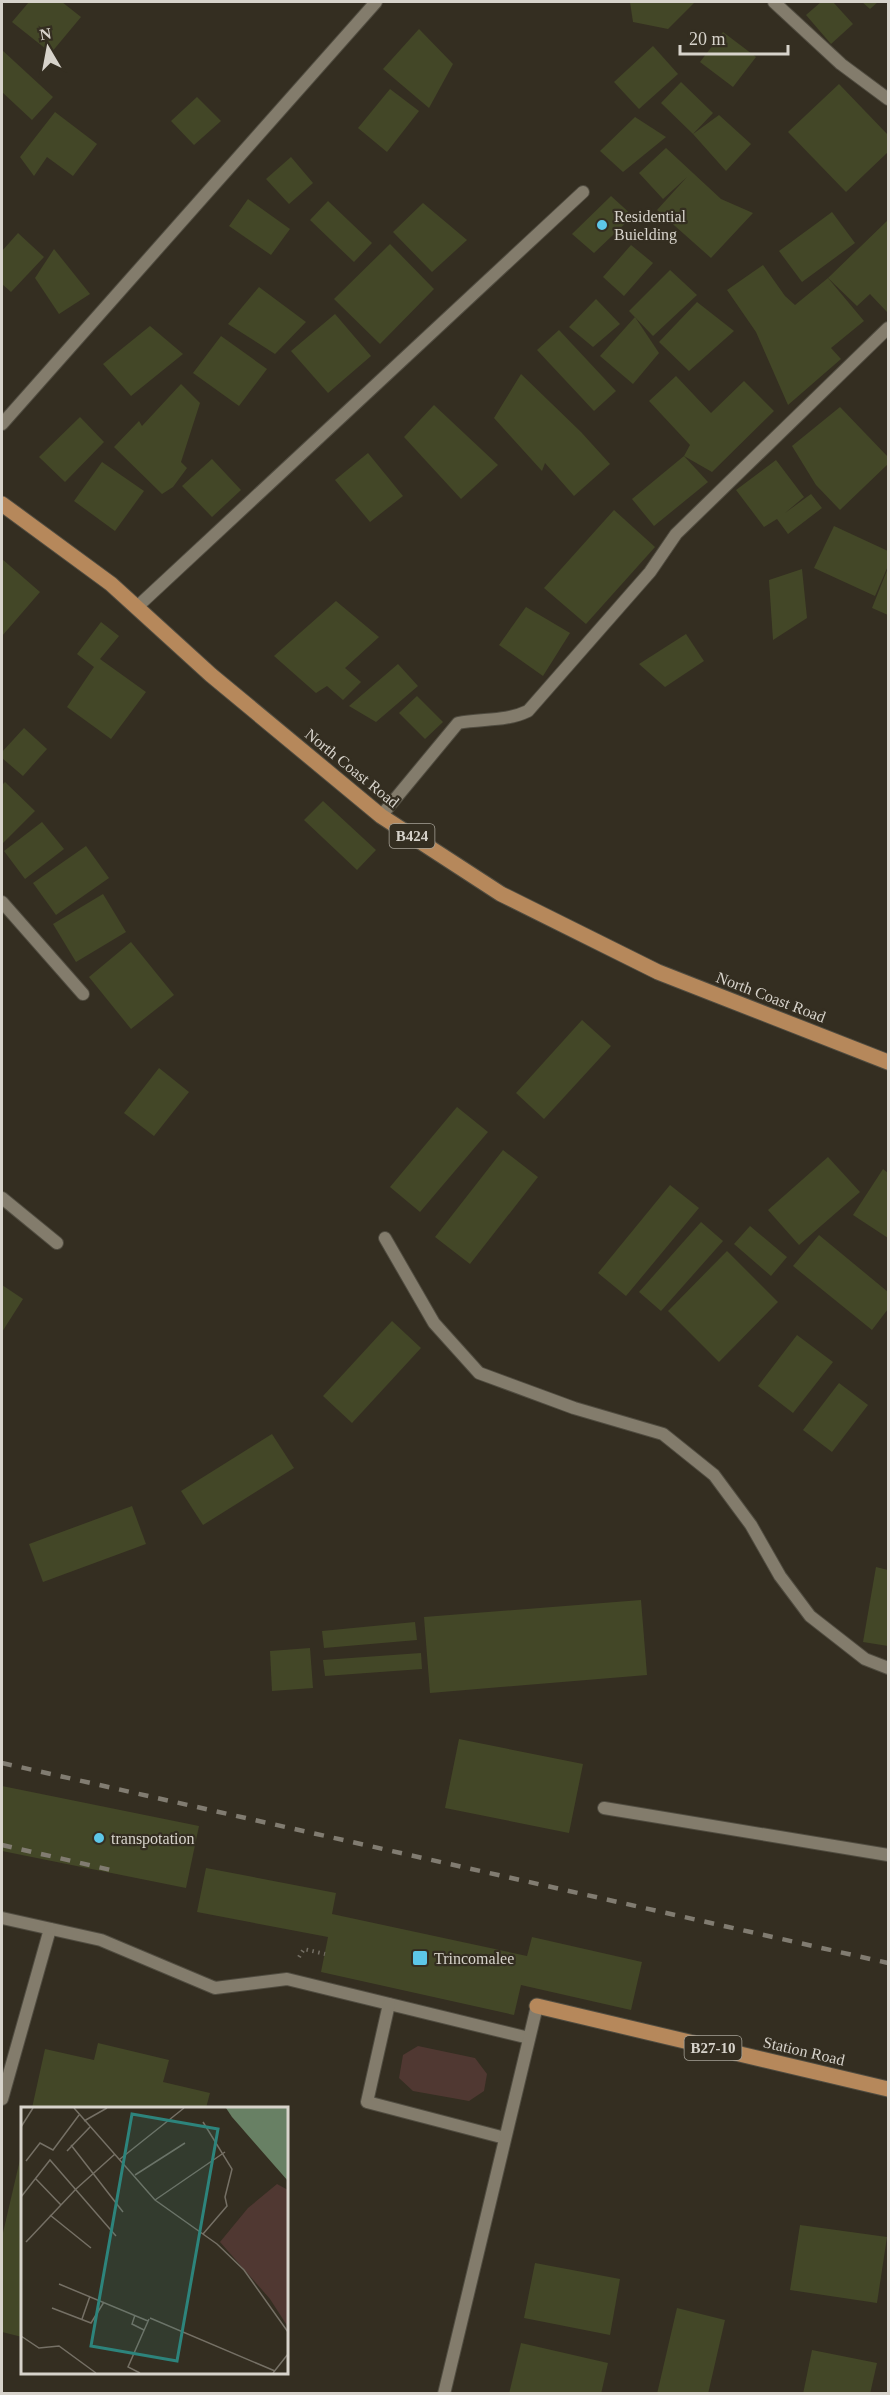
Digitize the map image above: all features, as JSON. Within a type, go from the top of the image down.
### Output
[{"type":"main road","name":"North Coast Road","points":[[2,504],[111,584],[211,675],[381,816],[501,894],[658,972],[888,1062]]},
{"type":"main road","name":"Station Road","points":[[537,2006],[888,2090]]},
{"type":"street","points":[[2,424],[376,2]]},
{"type":"street","points":[[774,2],[841,64],[888,99]]},
{"type":"street","points":[[137,607],[583,192]]},
{"type":"street","points":[[381,816],[458,723],[512,718],[528,711],[650,572],[676,534],[888,328]]},
{"type":"street","points":[[2,902],[82,994]]},
{"type":"street","points":[[2,1198],[57,1243]]},
{"type":"street","points":[[385,1238],[434,1323],[479,1373],[574,1408],[663,1434],[714,1475],[751,1526],[780,1576],[810,1616],[866,1659],[888,1668]]},
{"type":"street","points":[[604,1808],[888,1855]]},
{"type":"street","points":[[2,1918],[101,1940],[215,1988],[287,1979],[529,2038]]},
{"type":"street","points":[[2,2099],[50,1929]]},
{"type":"street","points":[[389,2004],[367,2102],[505,2138]]},
{"type":"street","points":[[444,2394],[537,2006]]},
{"type":"shaded area","points":[[418,2046],[475,2058],[487,2074],[484,2091],[469,2101],[413,2091],[399,2078],[403,2055]]},
{"type":"building","points":[[29,2],[62,2],[81,17],[51,53],[12,22]]},
{"type":"building","points":[[630,2],[695,2],[668,29],[633,22]]},
{"type":"building","points":[[821,2],[833,2],[853,24],[831,44],[806,15]]},
{"type":"building","points":[[862,2],[878,2],[870,9]]},
{"type":"building","points":[[419,29],[453,64],[429,108],[383,69]]},
{"type":"building","points":[[723,32],[756,57],[733,87],[700,62]]},
{"type":"building","points":[[653,46],[678,74],[639,109],[614,82]]},
{"type":"building","points":[[2,50],[53,97],[32,120],[2,92]]},
{"type":"building","points":[[681,82],[713,113],[693,134],[661,103]]},
{"type":"building","points":[[839,84],[888,135],[888,152],[846,192],[788,132]]},
{"type":"building","points":[[390,89],[419,111],[387,152],[358,128]]},
{"type":"building","points":[[197,97],[221,121],[194,145],[171,121]]},
{"type":"building","points":[[55,112],[97,144],[73,176],[47,157],[34,176],[20,157]]},
{"type":"building","points":[[719,115],[751,144],[726,171],[693,134]]},
{"type":"building","points":[[635,117],[666,137],[623,172],[600,151]]},
{"type":"building","points":[[666,148],[721,199],[753,213],[711,258],[657,210],[687,177],[663,199],[639,173]]},
{"type":"building","points":[[291,157],[313,183],[289,204],[266,179]]},
{"type":"building","name":"Residential Buielding","points":[[611,196],[633,216],[594,253],[572,234]]},
{"type":"building","points":[[248,199],[290,229],[271,255],[229,226]]},
{"type":"building","points":[[328,201],[372,243],[354,262],[310,220]]},
{"type":"building","points":[[423,203],[467,240],[432,272],[393,232]]},
{"type":"building","points":[[832,212],[855,243],[802,282],[779,251]]},
{"type":"building","points":[[887,221],[887,312],[870,294],[857,306],[828,278]]},
{"type":"building","points":[[18,233],[44,257],[11,292],[2,284],[2,251]]},
{"type":"building","points":[[390,244],[434,289],[380,344],[334,299]]},
{"type":"building","points":[[631,245],[653,263],[624,296],[603,277]]},
{"type":"building","points":[[54,249],[90,294],[59,314],[35,278]]},
{"type":"building","points":[[763,265],[785,296],[795,305],[828,278],[864,321],[831,348],[841,359],[788,405],[756,332],[727,290]]},
{"type":"building","points":[[670,270],[697,295],[653,336],[629,311]]},
{"type":"building","points":[[259,287],[306,322],[275,354],[228,324]]},
{"type":"building","points":[[596,299],[620,324],[593,347],[569,327]]},
{"type":"building","points":[[697,302],[734,331],[689,371],[659,342]]},
{"type":"building","points":[[335,314],[371,356],[328,393],[291,351]]},
{"type":"building","points":[[635,317],[659,353],[633,384],[600,356]]},
{"type":"building","points":[[150,326],[183,354],[131,396],[103,364]]},
{"type":"building","points":[[559,330],[616,391],[594,411],[537,350]]},
{"type":"building","points":[[221,336],[267,369],[239,406],[193,373]]},
{"type":"building","points":[[521,374],[581,432],[610,464],[574,496],[545,463],[542,471],[494,418]]},
{"type":"building","points":[[676,376],[711,413],[744,381],[774,411],[712,472],[684,456],[690,445],[649,401]]},
{"type":"building","points":[[181,384],[200,403],[181,462],[187,468],[173,487],[162,494],[114,447],[139,421],[142,426]]},
{"type":"building","points":[[434,405],[498,465],[461,499],[404,437]]},
{"type":"building","points":[[840,407],[888,457],[888,464],[840,510],[816,485],[792,446]]},
{"type":"building","points":[[80,417],[104,442],[65,482],[39,457]]},
{"type":"building","points":[[368,453],[403,496],[370,522],[335,480]]},
{"type":"building","points":[[684,456],[708,482],[654,526],[632,499]]},
{"type":"building","points":[[212,459],[241,490],[212,517],[182,486]]},
{"type":"building","points":[[776,460],[804,497],[785,513],[811,494],[822,508],[788,534],[777,519],[764,527],[736,490]]},
{"type":"building","points":[[102,462],[144,491],[115,531],[74,501]]},
{"type":"building","points":[[614,510],[655,547],[586,624],[544,588]]},
{"type":"building","points":[[834,526],[888,551],[888,566],[875,596],[814,568]]},
{"type":"building","points":[[2,559],[40,592],[2,636]]},
{"type":"building","points":[[888,568],[888,615],[872,608]]},
{"type":"building","points":[[802,569],[807,618],[773,640],[769,580]]},
{"type":"building","points":[[336,601],[379,637],[345,668],[361,682],[343,700],[327,686],[316,693],[274,656]]},
{"type":"building","points":[[526,607],[570,633],[543,676],[499,645]]},
{"type":"building","points":[[101,622],[119,636],[100,659],[146,692],[111,739],[67,707],[94,667],[77,654]]},
{"type":"building","points":[[686,634],[704,661],[665,687],[639,664]]},
{"type":"building","points":[[398,664],[418,686],[376,722],[349,706]]},
{"type":"building","points":[[417,696],[443,722],[425,739],[399,713]]},
{"type":"building","points":[[24,728],[47,749],[23,776],[2,758],[2,752]]},
{"type":"building","points":[[5,782],[35,811],[3,843],[2,785]]},
{"type":"building","points":[[323,801],[376,850],[357,870],[304,820]]},
{"type":"building","points":[[42,822],[64,849],[25,879],[4,851]]},
{"type":"building","points":[[86,846],[109,878],[56,915],[33,883]]},
{"type":"building","points":[[103,894],[126,932],[76,962],[53,924]]},
{"type":"building","points":[[131,942],[174,995],[131,1029],[89,977]]},
{"type":"building","points":[[582,1020],[611,1046],[544,1119],[516,1093]]},
{"type":"building","points":[[159,1068],[189,1092],[154,1136],[124,1113]]},
{"type":"building","points":[[457,1107],[488,1132],[420,1212],[390,1187]]},
{"type":"building","points":[[503,1150],[538,1177],[470,1264],[435,1237]]},
{"type":"building","points":[[828,1157],[860,1192],[799,1245],[768,1210]]},
{"type":"building","points":[[883,1169],[888,1173],[888,1238],[853,1215]]},
{"type":"building","points":[[670,1185],[699,1208],[626,1296],[598,1273]]},
{"type":"building","points":[[701,1222],[723,1241],[661,1311],[639,1292]]},
{"type":"building","points":[[750,1226],[787,1257],[771,1276],[734,1244]]},
{"type":"building","points":[[819,1235],[888,1292],[888,1309],[872,1330],[793,1266]]},
{"type":"building","points":[[727,1251],[778,1302],[719,1362],[668,1311]]},
{"type":"building","points":[[2,1285],[23,1299],[2,1332]]},
{"type":"building","points":[[392,1321],[421,1348],[352,1423],[323,1396]]},
{"type":"building","points":[[797,1335],[833,1362],[793,1413],[758,1386]]},
{"type":"building","points":[[839,1383],[868,1405],[832,1452],[803,1430]]},
{"type":"building","points":[[272,1434],[294,1468],[203,1525],[181,1491]]},
{"type":"building","points":[[132,1506],[146,1544],[43,1582],[29,1544]]},
{"type":"building","points":[[876,1567],[888,1570],[888,1646],[863,1642]]},
{"type":"building","points":[[641,1600],[647,1675],[430,1693],[424,1617]]},
{"type":"building","points":[[415,1622],[417,1640],[324,1648],[322,1631]]},
{"type":"building","points":[[310,1648],[313,1688],[272,1691],[270,1651]]},
{"type":"building","points":[[421,1653],[422,1669],[325,1676],[323,1660]]},
{"type":"building","points":[[459,1739],[583,1764],[569,1833],[445,1808]]},
{"type":"building","name":"transpotation","points":[[2,1786],[199,1826],[186,1888],[2,1851]]},
{"type":"building","points":[[206,1868],[336,1893],[332,1914],[527,1956],[532,1937],[642,1962],[631,2010],[521,1985],[514,2015],[321,1972],[328,1937],[197,1912]]},
{"type":"building","points":[[98,2043],[169,2060],[163,2082],[210,2093],[206,2107],[32,2107],[45,2049],[94,2060]]},
{"type":"building","points":[[21,2155],[21,2337],[2,2332],[2,2237]]},
{"type":"building","points":[[800,2225],[887,2237],[877,2303],[790,2290]]},
{"type":"building","points":[[535,2263],[620,2279],[610,2335],[524,2318]]},
{"type":"building","points":[[677,2308],[725,2320],[708,2394],[657,2394]]},
{"type":"building","points":[[521,2343],[608,2363],[601,2394],[509,2394]]},
{"type":"building","points":[[812,2350],[877,2363],[870,2394],[803,2394]]},
{"type":"railway","points":[[2,1763],[888,1963]]},
{"type":"railway","points":[[2,1845],[111,1870]]},
{"type":"place","name":"Residential Buielding","points":[[602,225]]},
{"type":"place","name":"transpotation","points":[[99,1838]]},
{"type":"place","name":"Trincomalee","points":[[420,1958]]}]
